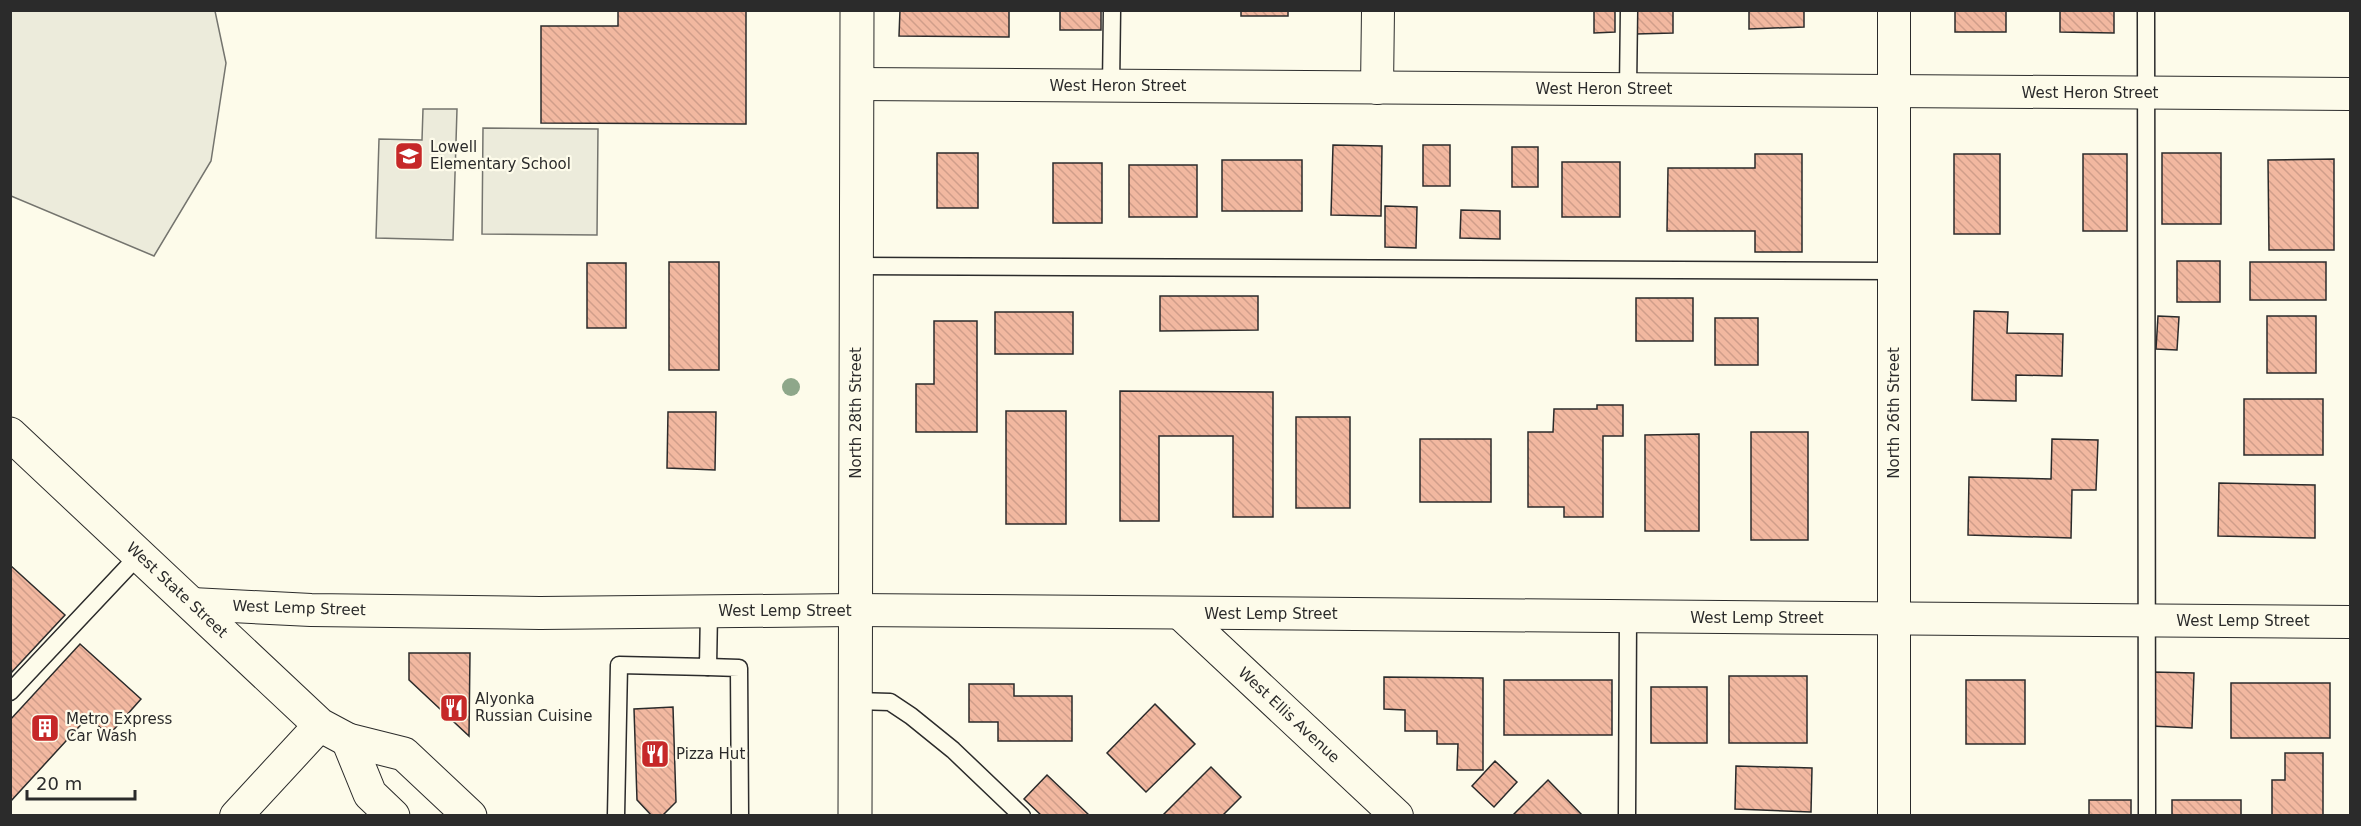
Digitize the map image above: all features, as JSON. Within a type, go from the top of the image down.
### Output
[{"type":"street","name":"North 28th Street","points":[[855,816],[857,10]]},
{"type":"street","points":[[1377,88],[1378,10]]},
{"type":"street","name":"North 26th Street","points":[[1894,10],[1894,816]]},
{"type":"street","name":"West Heron Street","points":[[857,84],[2350,94]]},
{"type":"street","name":"West State Street","points":[[10,434],[192,604],[334,732],[370,794],[393,816]]},
{"type":"street","name":"West Lemp Street","points":[[192,604],[311,610],[506,613],[855,610],[2350,621]]},
{"type":"street","name":"West Ellis Avenue","points":[[1181,614],[1397,816]]},
{"type":"street","points":[[236,816],[334,732]]},
{"type":"street","name":"West State Street","points":[[334,732],[404,754],[470,816]]},
{"type":"lane","points":[[1111,86],[1112,10]]},
{"type":"lane","points":[[1628,89],[1629,10]]},
{"type":"lane","points":[[2146,10],[2147,816]]},
{"type":"lane","points":[[857,266],[1894,271]]},
{"type":"lane","points":[[10,692],[139,555]]},
{"type":"lane","points":[[708,611],[708,668]]},
{"type":"lane","points":[[1627,816],[1628,617]]},
{"type":"lane","points":[[616,816],[619,665],[739,668],[740,816]]},
{"type":"lane","points":[[856,701],[890,702],[911,716],[953,750],[1022,816]]},
{"type":"shaded area","points":[[10,11],[215,11],[226,63],[211,161],[154,256],[11,196]]},
{"type":"shaded area","points":[[423,109],[457,109],[453,240],[376,238],[379,139],[422,140]]},
{"type":"shaded area","points":[[483,128],[598,129],[597,235],[482,234]]},
{"type":"building","points":[[618,10],[746,10],[746,124],[541,123],[541,26],[618,26]]},
{"type":"building","points":[[900,10],[1009,10],[1009,37],[899,36]]},
{"type":"building","points":[[1060,10],[1101,10],[1101,30],[1060,30]]},
{"type":"building","points":[[1241,10],[1288,10],[1288,16],[1241,16]]},
{"type":"building","points":[[1594,10],[1615,10],[1615,32],[1594,33]]},
{"type":"building","points":[[1636,10],[1673,10],[1673,33],[1636,34]]},
{"type":"building","points":[[1749,10],[1804,10],[1804,27],[1749,29]]},
{"type":"building","points":[[1955,10],[2006,10],[2006,32],[1955,32]]},
{"type":"building","points":[[2060,10],[2114,10],[2114,33],[2060,32]]},
{"type":"building","points":[[1333,145],[1382,146],[1381,216],[1331,215]]},
{"type":"building","points":[[1423,145],[1450,145],[1450,186],[1423,186]]},
{"type":"building","points":[[1512,147],[1538,147],[1538,187],[1512,187]]},
{"type":"building","points":[[937,153],[978,153],[978,208],[937,208]]},
{"type":"building","points":[[2162,153],[2221,153],[2221,224],[2162,224]]},
{"type":"building","points":[[1755,154],[1802,154],[1802,252],[1755,252],[1755,231],[1667,231],[1668,168],[1755,168]]},
{"type":"building","points":[[1954,154],[2000,154],[2000,234],[1954,234]]},
{"type":"building","points":[[2083,154],[2127,154],[2127,231],[2083,231]]},
{"type":"building","points":[[2334,159],[2334,250],[2269,250],[2268,160]]},
{"type":"building","points":[[1222,160],[1302,160],[1302,211],[1222,211]]},
{"type":"building","points":[[1562,162],[1620,162],[1620,217],[1562,217]]},
{"type":"building","points":[[1053,163],[1102,163],[1102,223],[1053,223]]},
{"type":"building","points":[[1129,165],[1197,165],[1197,217],[1129,217]]},
{"type":"building","points":[[1385,206],[1417,207],[1416,248],[1385,247]]},
{"type":"building","points":[[1461,210],[1500,211],[1500,239],[1460,238]]},
{"type":"building","points":[[2177,261],[2220,261],[2220,302],[2177,302]]},
{"type":"building","points":[[669,262],[719,262],[719,370],[669,370]]},
{"type":"building","points":[[2250,262],[2326,262],[2326,300],[2250,300]]},
{"type":"building","points":[[587,263],[626,263],[626,328],[587,328]]},
{"type":"building","points":[[1160,296],[1258,296],[1258,330],[1160,331]]},
{"type":"building","points":[[1636,298],[1693,298],[1693,341],[1636,341]]},
{"type":"building","points":[[1974,311],[2008,312],[2007,333],[2063,334],[2062,376],[2016,375],[2016,401],[1972,400]]},
{"type":"building","points":[[995,312],[1073,312],[1073,354],[995,354]]},
{"type":"building","points":[[2158,316],[2179,317],[2177,350],[2156,349]]},
{"type":"building","points":[[2267,316],[2316,316],[2316,373],[2267,373]]},
{"type":"building","points":[[1715,318],[1758,318],[1758,365],[1715,365]]},
{"type":"building","points":[[934,321],[977,321],[977,432],[916,432],[916,384],[934,384]]},
{"type":"building","points":[[1120,391],[1273,392],[1273,517],[1233,517],[1233,436],[1159,436],[1159,521],[1120,521]]},
{"type":"building","points":[[2244,399],[2323,399],[2323,455],[2244,455]]},
{"type":"building","points":[[1597,405],[1623,405],[1623,436],[1603,436],[1603,517],[1564,517],[1564,507],[1528,507],[1528,432],[1553,432],[1554,409],[1597,409]]},
{"type":"building","points":[[1006,411],[1066,411],[1066,524],[1006,524]]},
{"type":"building","points":[[668,412],[716,412],[715,470],[667,468]]},
{"type":"building","points":[[1296,417],[1350,417],[1350,508],[1296,508]]},
{"type":"building","points":[[1751,432],[1808,432],[1808,540],[1751,540]]},
{"type":"building","points":[[1699,434],[1699,531],[1645,531],[1645,435]]},
{"type":"building","points":[[1420,439],[1491,439],[1491,502],[1420,502]]},
{"type":"building","points":[[2052,439],[2098,440],[2096,490],[2072,490],[2071,538],[1968,535],[1969,477],[2051,479]]},
{"type":"building","points":[[2219,483],[2315,485],[2315,538],[2218,536]]},
{"type":"building","points":[[10,565],[65,615],[10,674]]},
{"type":"building","name":"Metro Express Car Wash","points":[[80,644],[141,699],[109,735],[88,717],[10,802],[10,720]]},
{"type":"building","name":"Alyonka Russian Cuisine","points":[[409,653],[470,653],[469,736],[409,680]]},
{"type":"building","points":[[2153,672],[2194,673],[2192,728],[2151,726]]},
{"type":"building","points":[[1729,676],[1807,676],[1807,743],[1729,743]]},
{"type":"building","points":[[1384,677],[1483,678],[1483,770],[1457,770],[1458,744],[1437,744],[1437,731],[1405,731],[1405,710],[1384,709]]},
{"type":"building","points":[[1504,680],[1612,680],[1612,735],[1504,735]]},
{"type":"building","points":[[1966,680],[2025,680],[2025,744],[1966,744]]},
{"type":"building","points":[[2231,683],[2330,683],[2330,738],[2231,738]]},
{"type":"building","points":[[969,684],[1014,684],[1014,696],[1072,696],[1072,741],[998,741],[998,722],[969,722]]},
{"type":"building","points":[[1651,687],[1707,687],[1707,743],[1651,743]]},
{"type":"building","points":[[1155,704],[1195,744],[1146,792],[1107,753]]},
{"type":"building","name":"Pizza Hut","points":[[673,707],[676,802],[662,816],[652,816],[637,800],[634,709]]},
{"type":"building","points":[[2285,753],[2323,753],[2323,815],[2272,815],[2272,780],[2285,780]]},
{"type":"building","points":[[1495,761],[1517,782],[1494,807],[1472,786]]},
{"type":"building","points":[[1736,766],[1812,768],[1811,812],[1735,809]]},
{"type":"building","points":[[1211,767],[1241,797],[1222,816],[1162,816]]},
{"type":"building","points":[[1047,775],[1090,816],[1042,816],[1024,799]]},
{"type":"building","points":[[1548,780],[1583,816],[1516,816],[1514,814]]},
{"type":"building","points":[[2089,800],[2131,800],[2131,816],[2089,816]]},
{"type":"building","points":[[2172,800],[2241,800],[2241,816],[2172,816]]},
{"type":"place","name":"Lowell Elementary School","points":[[409,156]]},
{"type":"place","name":"Alyonka Russian Cuisine","points":[[454,708]]},
{"type":"place","name":"Metro Express Car Wash","points":[[45,728]]},
{"type":"place","name":"Pizza Hut","points":[[655,754]]}]
